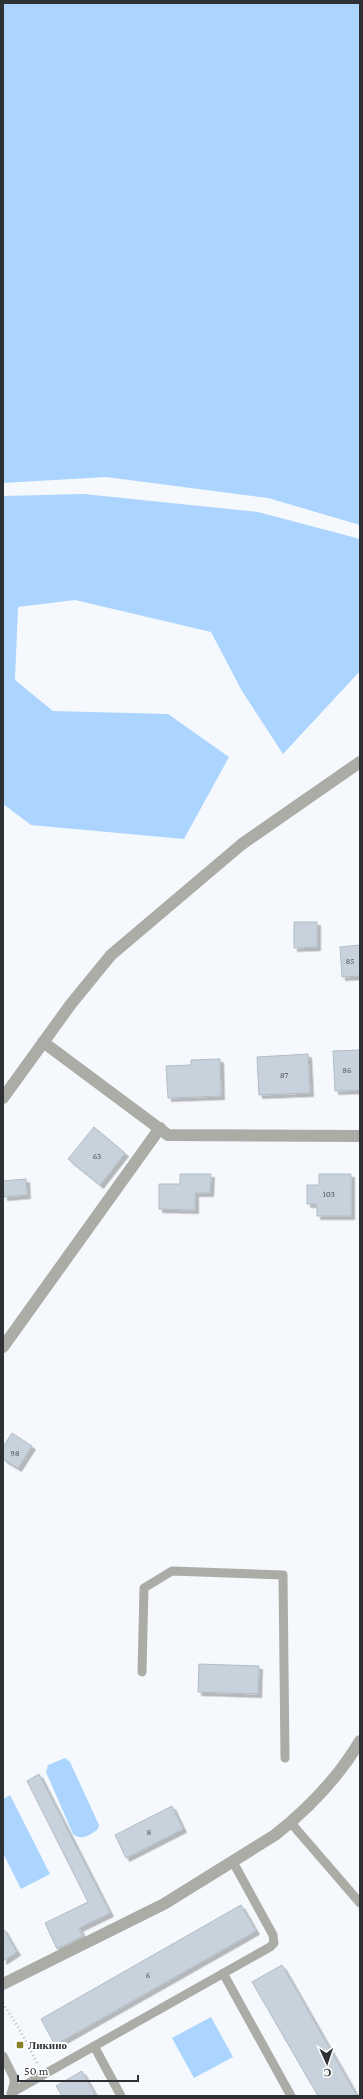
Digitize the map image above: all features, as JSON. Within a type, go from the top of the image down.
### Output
[{"type":"street","points":[[3,1098],[111,955],[242,844],[360,762]]},
{"type":"street","points":[[44,1042],[168,1134],[360,1136]]},
{"type":"street","points":[[3,1347],[160,1128]]},
{"type":"street","points":[[3,1984],[164,1904],[233,1862],[291,1823],[333,1780],[360,1741]]},
{"type":"lane","points":[[142,1672],[144,1588],[172,1572],[283,1574],[285,1758]]},
{"type":"lane","points":[[291,1823],[360,1903]]},
{"type":"lane","points":[[11,2095],[43,2075],[270,1947],[274,1943],[273,1935],[233,1862]]},
{"type":"lane","points":[[223,1974],[291,2096]]},
{"type":"lane","points":[[94,2046],[121,2096]]},
{"type":"lane","points":[[3,2056],[14,2078],[11,2095]]},
{"type":"path","points":[[3,2003],[21,2032],[43,2075]]},
{"type":"shaded area","points":[[3,3],[360,3],[360,525],[268,498],[106,477],[3,483]]},
{"type":"shaded area","points":[[84,494],[258,512],[360,539],[360,671],[283,754],[242,691],[211,632],[75,600],[18,607],[15,680],[53,711],[168,714],[229,757],[184,839],[31,825],[3,804],[3,496]]},
{"type":"shaded area","points":[[65,1758],[70,1762],[99,1825],[98,1829],[83,1837],[73,1834],[46,1772],[48,1765]]},
{"type":"shaded area","points":[[10,1795],[50,1874],[21,1889],[3,1853],[3,1799]]},
{"type":"shaded area","points":[[211,2017],[233,2057],[194,2078],[172,2038]]},
{"type":"building","points":[[294,922],[317,922],[317,947],[294,948]]},
{"type":"building","points":[[360,945],[360,976],[342,977],[340,947]]},
{"type":"building","points":[[360,1050],[360,1090],[335,1091],[333,1051]]},
{"type":"building","points":[[308,1054],[310,1093],[259,1095],[257,1057]]},
{"type":"building","points":[[220,1059],[221,1096],[168,1098],[166,1066],[191,1065],[191,1060]]},
{"type":"building","points":[[94,1127],[125,1153],[100,1185],[68,1159]]},
{"type":"building","points":[[180,1174],[211,1174],[210,1193],[195,1193],[195,1210],[159,1209],[159,1184],[180,1184]]},
{"type":"building","points":[[319,1174],[351,1174],[351,1216],[317,1216],[317,1204],[307,1204],[307,1185],[319,1185]]},
{"type":"building","points":[[26,1179],[27,1195],[4,1197],[3,1181]]},
{"type":"building","points":[[12,1433],[32,1446],[18,1468],[3,1459],[3,1447]]},
{"type":"building","points":[[199,1664],[259,1666],[258,1694],[198,1692]]},
{"type":"building","points":[[39,1774],[110,1913],[79,1928],[83,1936],[57,1949],[45,1923],[88,1902],[27,1781]]},
{"type":"building","points":[[172,1806],[183,1829],[126,1858],[115,1835]]},
{"type":"building","points":[[241,1905],[256,1931],[55,2045],[41,2019]]},
{"type":"building","points":[[3,1928],[17,1952],[3,1961]]},
{"type":"building","points":[[282,1965],[357,2096],[318,2096],[252,1982]]},
{"type":"building","points":[[82,2071],[96,2096],[62,2096],[56,2086]]},
{"type":"place","name":"Ликино","points":[[20,2045]]}]
